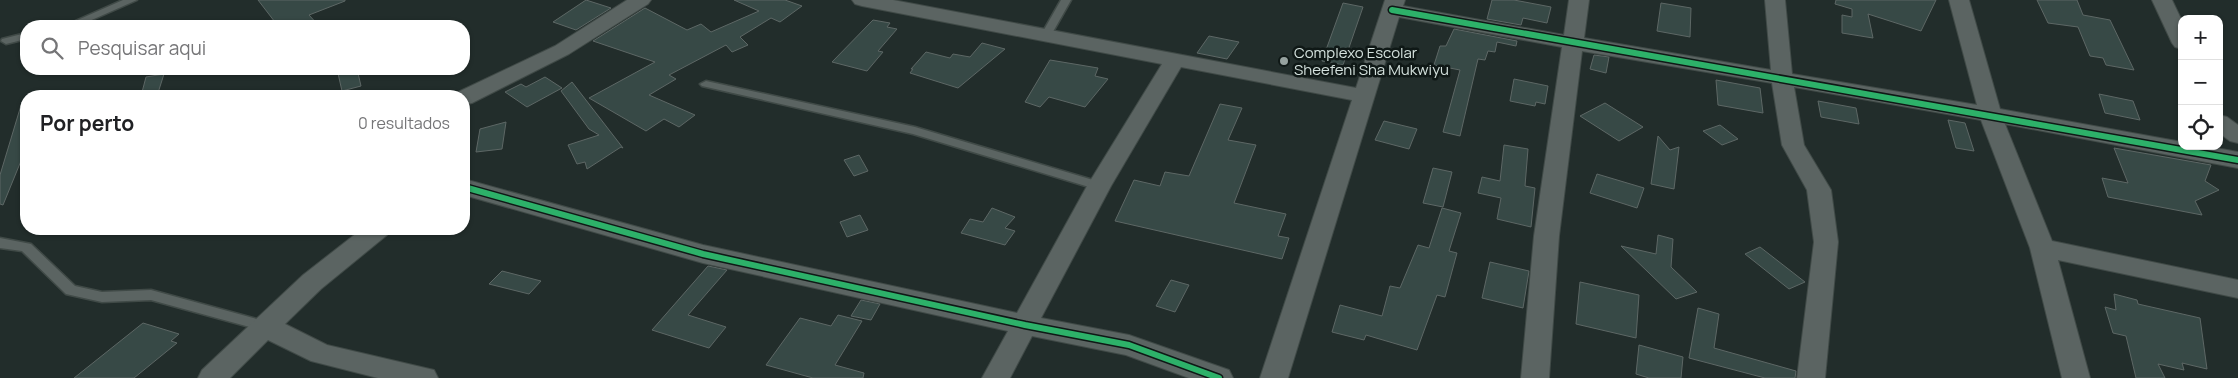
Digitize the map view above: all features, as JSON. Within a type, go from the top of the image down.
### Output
[{"type":"street","points":[[470,95],[562,50],[641,0]]},
{"type":"street","points":[[862,0],[1364,96]]},
{"type":"street","points":[[1535,378],[1538,322],[1554,168],[1579,0]]},
{"type":"street","points":[[1774,0],[1782,78],[1793,145],[1819,190],[1826,242],[1811,378]]},
{"type":"street","points":[[1959,0],[1990,112],[2042,248],[2076,378]]},
{"type":"street","points":[[2162,0],[2178,34]]},
{"type":"street","points":[[1274,378],[1393,5],[1572,44],[1990,112],[2238,160]]},
{"type":"street","points":[[996,378],[1099,186],[1175,60]]},
{"type":"street","points":[[2223,125],[2238,136]]},
{"type":"street","points":[[470,189],[704,254],[1025,325],[1130,345],[1219,378]]},
{"type":"street","points":[[212,378],[264,326],[312,282],[371,235]]},
{"type":"street","points":[[2042,248],[2238,289]]},
{"type":"street","points":[[264,326],[321,354],[424,378]]},
{"type":"lane","points":[[83,20],[132,0]]},
{"type":"lane","points":[[1046,35],[1066,0]]},
{"type":"lane","points":[[6,41],[20,38]]},
{"type":"lane","points":[[706,84],[915,131],[1099,186]]},
{"type":"lane","points":[[0,243],[26,247],[71,290],[102,297],[151,295],[264,326]]},
{"type":"building","points":[[258,0],[345,0],[309,15],[314,20],[273,20]]},
{"type":"building","points":[[586,0],[611,8],[576,30],[553,22]]},
{"type":"building","points":[[734,0],[785,0],[802,6],[780,22],[771,18],[740,37],[748,45],[732,52],[726,45],[669,75],[676,79],[649,95],[695,115],[679,127],[664,119],[646,131],[589,98],[655,62],[593,41],[645,8],[687,30],[701,24],[711,32],[759,11]]},
{"type":"building","points":[[1492,0],[1514,0],[1551,7],[1547,23],[1523,18],[1521,25],[1487,19]]},
{"type":"building","points":[[1836,0],[1936,0],[1921,31],[1868,14],[1873,38],[1842,33],[1842,15],[1852,17],[1852,9],[1835,4]]},
{"type":"building","points":[[2037,0],[2077,0],[2083,15],[2110,20],[2134,70],[2106,65],[2103,58],[2090,56],[2078,27],[2048,23]]},
{"type":"building","points":[[1343,3],[1363,7],[1343,65],[1322,61]]},
{"type":"building","points":[[1661,3],[1691,8],[1690,37],[1657,31]]},
{"type":"building","points":[[873,20],[890,23],[887,27],[897,29],[878,51],[883,52],[867,71],[832,62]]},
{"type":"building","points":[[1454,29],[1517,41],[1516,46],[1497,42],[1495,52],[1488,51],[1485,60],[1478,59],[1460,136],[1443,132],[1460,70],[1434,65],[1440,46],[1446,46]]},
{"type":"building","points":[[1209,36],[1239,42],[1227,59],[1197,53]]},
{"type":"building","points":[[982,43],[1005,49],[958,88],[910,73],[913,69],[911,69],[926,52],[950,58],[953,54],[970,57]]},
{"type":"building","points":[[1594,55],[1609,57],[1606,73],[1590,69]]},
{"type":"building","points":[[1050,60],[1098,68],[1095,76],[1108,79],[1085,107],[1049,97],[1040,107],[1025,102]]},
{"type":"building","points":[[164,75],[159,90],[143,90],[146,77]]},
{"type":"building","points":[[338,75],[358,75],[361,86],[342,90]]},
{"type":"building","points":[[545,77],[562,88],[527,107],[505,92],[521,84],[526,87]]},
{"type":"building","points":[[1514,79],[1548,86],[1545,104],[1536,102],[1535,106],[1510,101]]},
{"type":"building","points":[[1716,80],[1760,88],[1763,113],[1718,105]]},
{"type":"building","points":[[572,82],[623,148],[621,147],[587,169],[585,162],[577,164],[568,145],[599,135],[589,129],[561,91]]},
{"type":"building","points":[[2099,94],[2133,101],[2140,120],[2105,113]]},
{"type":"building","points":[[1818,101],[1856,108],[1859,124],[1821,117]]},
{"type":"building","points":[[1605,103],[1643,127],[1619,141],[1580,116]]},
{"type":"building","points":[[1220,104],[1242,108],[1228,140],[1256,145],[1234,203],[1286,214],[1278,236],[1289,238],[1282,259],[1115,221],[1134,180],[1160,186],[1165,172],[1189,176]]},
{"type":"building","points":[[20,109],[20,163],[3,205],[0,204],[0,175]]},
{"type":"building","points":[[1948,120],[1965,123],[1974,151],[1956,148]]},
{"type":"building","points":[[1384,121],[1417,129],[1409,149],[1375,140]]},
{"type":"building","points":[[506,122],[502,149],[476,152],[480,129]]},
{"type":"building","points":[[1720,125],[1738,139],[1722,145],[1703,131]]},
{"type":"building","points":[[1658,136],[1670,150],[1679,147],[1674,189],[1651,184]]},
{"type":"building","points":[[1504,145],[1528,149],[1525,186],[1535,188],[1531,227],[1497,219],[1501,198],[1478,193],[1482,177],[1500,181]]},
{"type":"building","points":[[2114,148],[2211,165],[2205,181],[2219,190],[2195,201],[2202,215],[2108,197],[2102,178],[2128,183]]},
{"type":"building","points":[[859,155],[868,171],[854,176],[844,160]]},
{"type":"building","points":[[1433,168],[1452,172],[1443,207],[1423,203]]},
{"type":"building","points":[[1597,174],[1644,188],[1637,208],[1590,193]]},
{"type":"building","points":[[992,208],[1015,217],[1005,228],[1015,231],[1005,245],[961,233],[970,219],[983,222]]},
{"type":"building","points":[[1442,208],[1461,213],[1449,251],[1457,253],[1445,297],[1437,295],[1417,350],[1366,335],[1364,340],[1332,332],[1340,305],[1382,316],[1390,286],[1400,288],[1418,245],[1429,248]]},
{"type":"building","points":[[860,215],[868,230],[847,237],[840,222]]},
{"type":"building","points":[[1658,235],[1673,239],[1671,267],[1697,292],[1676,299],[1621,246],[1656,254]]},
{"type":"building","points":[[1760,247],[1805,282],[1789,289],[1745,254]]},
{"type":"building","points":[[1490,262],[1529,271],[1523,308],[1482,298]]},
{"type":"building","points":[[708,266],[727,270],[688,315],[726,327],[709,348],[652,330]]},
{"type":"building","points":[[502,271],[541,281],[529,294],[489,284]]},
{"type":"building","points":[[1171,280],[1189,285],[1175,312],[1156,306]]},
{"type":"building","points":[[1580,282],[1639,295],[1636,338],[1576,324]]},
{"type":"building","points":[[2114,294],[2137,300],[2138,304],[2200,318],[2207,369],[2182,363],[2184,370],[2158,364],[2165,378],[2136,378],[2126,336],[2113,333],[2105,307],[2116,310]]},
{"type":"building","points":[[861,300],[880,304],[871,320],[851,316]]},
{"type":"building","points":[[1698,308],[1719,314],[1714,348],[1796,371],[1795,378],[1765,378],[1689,358]]},
{"type":"building","points":[[838,315],[862,321],[835,365],[864,373],[863,378],[813,378],[766,365],[800,318],[831,326]]},
{"type":"building","points":[[143,323],[179,334],[171,341],[177,343],[134,378],[74,378]]},
{"type":"building","points":[[1639,345],[1683,357],[1681,378],[1649,378],[1636,374]]},
{"type":"cycle path","points":[[1392,10],[2027,121],[2238,160]]},
{"type":"cycle path","points":[[470,189],[703,254],[1025,325],[1129,345],[1219,378]]},
{"type":"place","name":"Complexo Escolar Sheefeni Sha Mukwiyu","points":[[1284,61]]}]
